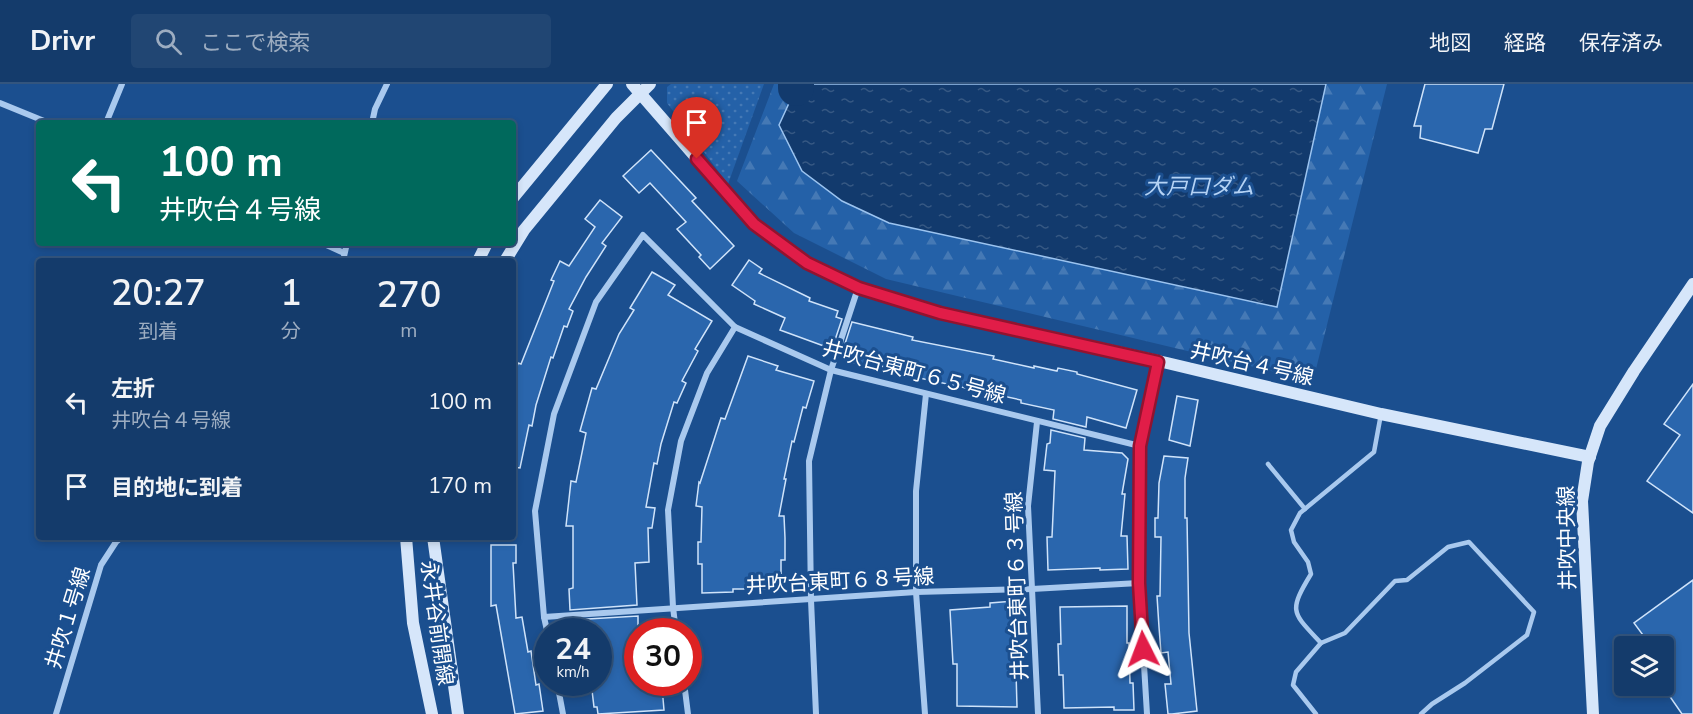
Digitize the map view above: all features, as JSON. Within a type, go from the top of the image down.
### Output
[{"type":"street","points":[[107,120],[122,84]]},
{"type":"street","points":[[373,120],[375,109],[387,84]]},
{"type":"street","points":[[516,194],[607,84]]},
{"type":"street","points":[[516,244],[524,230],[616,118],[636,89],[650,84]]},
{"type":"street","name":"井吹台４号線","points":[[636,89],[754,224],[807,263],[859,288],[940,313],[1382,414],[1590,457]]},
{"type":"street","points":[[0,103],[42,120]]},
{"type":"street","name":"井吹台東町６５号線","points":[[544,617],[535,511],[554,414],[596,302],[644,235],[735,327],[831,370],[1140,446]]},
{"type":"street","points":[[329,246],[345,253]]},
{"type":"street","points":[[344,258],[346,246]]},
{"type":"street","name":"井吹中央線","points":[[1593,714],[1582,501],[1590,457],[1600,426],[1693,284]]},
{"type":"street","points":[[816,714],[811,600],[809,461],[831,370],[859,288]]},
{"type":"street","points":[[674,618],[668,510],[681,441],[707,373],[735,327]]},
{"type":"street","points":[[1147,714],[1139,583],[1140,446],[1158,362]]},
{"type":"street","points":[[925,714],[916,592],[916,491],[926,394]]},
{"type":"street","name":"井吹台東町６３号線","points":[[1037,422],[1028,506],[1038,714]]},
{"type":"street","name":"井吹１号線","points":[[56,714],[100,565],[118,540]]},
{"type":"street","name":"永井谷前開線","points":[[406,540],[413,623],[432,714]]},
{"type":"street","name":"永井谷前開線","points":[[433,540],[458,714]]},
{"type":"street","name":"井吹台東町６８号線","points":[[544,617],[916,592],[1139,583]]},
{"type":"street","points":[[560,696],[563,714]]},
{"type":"street","points":[[686,696],[688,714]]},
{"type":"lane","points":[[1321,643],[1298,618],[1296,602],[1311,574],[1308,562],[1294,542],[1291,530],[1300,513],[1374,452],[1382,414]]},
{"type":"lane","points":[[1268,464],[1305,509]]},
{"type":"lane","points":[[1316,714],[1293,685],[1296,672],[1321,643],[1345,633],[1395,581],[1407,580],[1448,547],[1469,543],[1534,612],[1527,635],[1421,714]]},
{"type":"green space","points":[[671,84],[764,84],[728,184],[667,103],[667,87]]},
{"type":"green space","points":[[774,84],[803,84],[796,88],[842,201],[889,223],[1276,307],[1326,84],[1387,84],[1313,381],[886,279],[794,233],[737,181]]},
{"type":"water","name":"大戸口ダム","points":[[803,84],[1326,84],[1277,307],[889,223],[842,201],[802,171],[779,125],[796,88]]},
{"type":"building","points":[[1425,84],[1504,84],[1492,129],[1485,129],[1478,153],[1420,138],[1421,126],[1414,126]]},
{"type":"building","points":[[651,150],[696,198],[692,201],[734,246],[710,269],[699,257],[701,255],[677,229],[686,222],[650,183],[639,193],[623,176]]},
{"type":"building","points":[[600,200],[622,217],[602,243],[606,246],[569,309],[573,311],[567,327],[564,326],[553,358],[551,357],[532,426],[529,425],[520,468],[516,467],[516,370],[518,363],[521,364],[560,261],[569,266],[595,227],[585,219]]},
{"type":"building","points":[[749,260],[762,269],[759,273],[810,298],[809,301],[838,311],[836,317],[842,319],[832,349],[780,330],[785,318],[754,304],[755,301],[732,285]]},
{"type":"building","points":[[652,272],[675,285],[668,295],[712,321],[695,349],[698,351],[682,381],[686,383],[677,403],[674,402],[657,464],[654,463],[646,507],[655,508],[652,528],[648,528],[649,562],[635,563],[637,605],[570,610],[569,589],[573,588],[573,526],[566,526],[571,481],[576,482],[586,433],[580,431],[592,388],[596,389],[619,334],[634,310],[630,308]]},
{"type":"building","points":[[852,322],[913,337],[912,340],[994,356],[993,359],[1034,368],[1034,366],[1057,371],[1058,368],[1077,372],[1077,374],[1137,390],[1126,428],[1087,417],[1086,427],[1053,419],[1054,410],[1021,403],[1021,400],[910,376],[911,373],[872,364],[871,367],[849,362],[851,355],[842,353]]},
{"type":"building","points":[[748,356],[778,366],[776,370],[814,381],[806,408],[803,407],[794,442],[792,441],[784,479],[786,479],[779,516],[784,516],[785,538],[785,560],[781,560],[781,589],[733,589],[733,592],[702,593],[702,564],[698,564],[698,542],[701,542],[702,507],[696,506],[699,482],[721,418],[725,419]]},
{"type":"building","points":[[1693,384],[1693,513],[1647,481],[1680,435],[1664,424]]},
{"type":"building","points":[[1177,396],[1198,400],[1190,446],[1169,440]]},
{"type":"building","points":[[1051,430],[1085,438],[1084,450],[1122,453],[1128,459],[1122,494],[1125,494],[1121,536],[1127,536],[1128,569],[1048,570],[1047,537],[1052,537],[1055,471],[1044,470]]},
{"type":"building","points":[[1164,456],[1188,458],[1185,478],[1185,518],[1187,518],[1189,633],[1197,711],[1172,714],[1168,714],[1165,684],[1171,684],[1168,652],[1161,653],[1157,596],[1160,596],[1161,537],[1155,537],[1155,518],[1158,518],[1159,483]]},
{"type":"building","points":[[491,545],[516,545],[516,563],[513,563],[516,618],[522,617],[528,652],[531,651],[534,696],[541,696],[543,711],[515,714],[496,605],[491,606]]},
{"type":"building","points":[[1693,580],[1693,714],[1682,714],[1670,696],[1674,696],[1674,636],[1644,636],[1634,623]]},
{"type":"building","points":[[1014,601],[1017,707],[957,706],[957,664],[953,664],[950,610],[990,607],[990,603]]},
{"type":"building","points":[[1127,606],[1127,643],[1129,643],[1130,683],[1133,683],[1134,710],[1114,710],[1114,707],[1064,708],[1063,675],[1059,675],[1060,607]]},
{"type":"building","points":[[638,616],[638,618],[624,618],[624,696],[663,696],[664,710],[598,714],[597,707],[594,707],[593,696],[612,696],[612,618],[604,618]]},
{"type":"route","points":[[697,159],[754,224],[807,263],[859,288],[940,313],[1158,362],[1140,446],[1139,583],[1143,649]]}]
